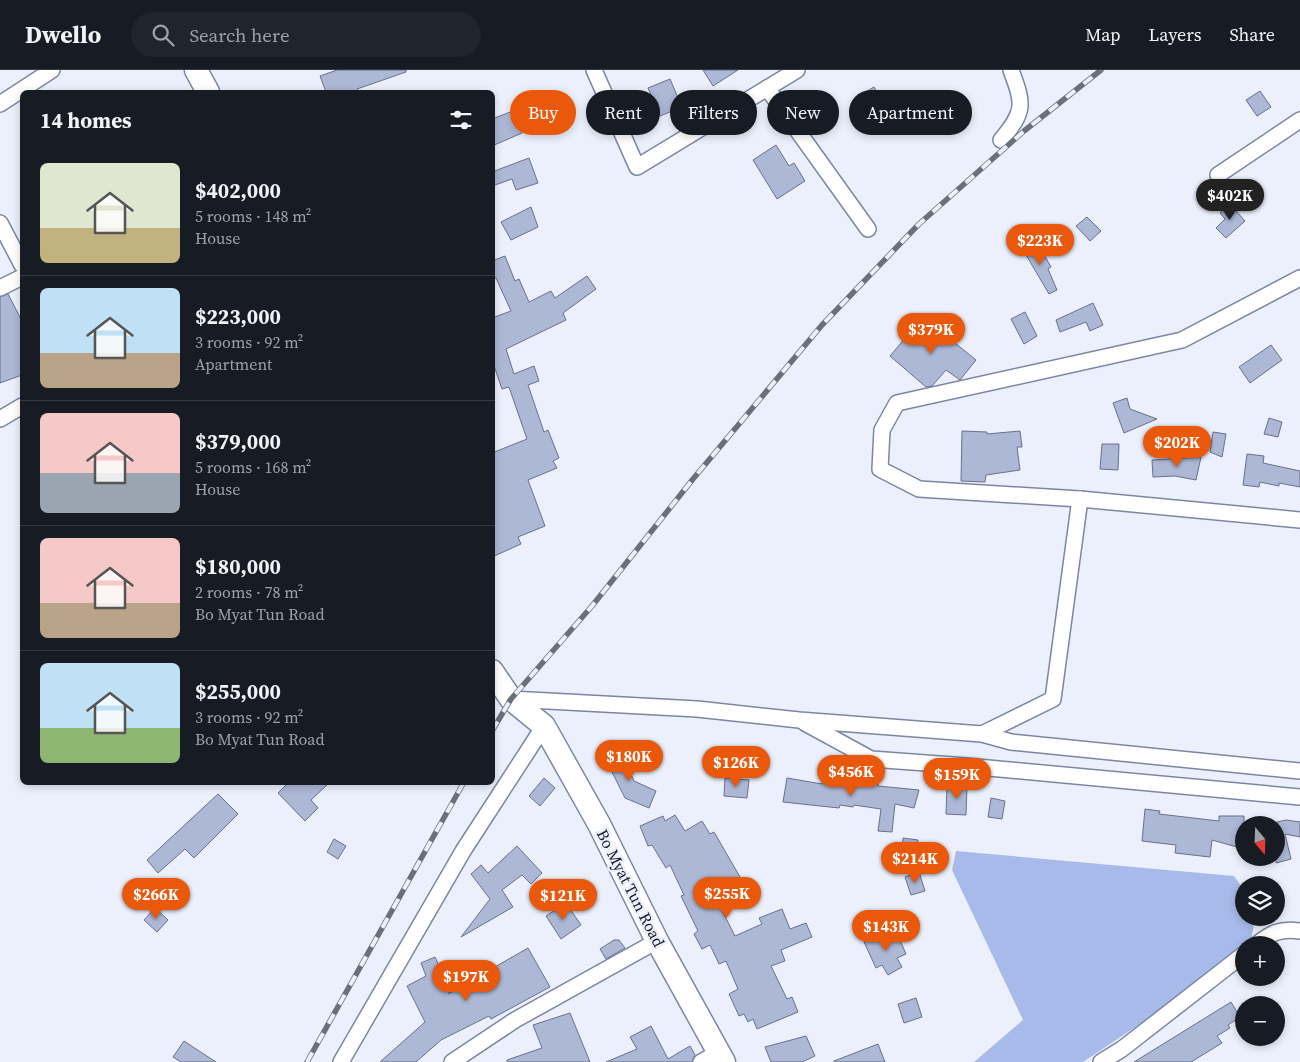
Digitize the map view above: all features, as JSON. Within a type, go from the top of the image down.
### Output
[{"type":"main road","points":[[196,70],[207,90]]},
{"type":"main road","name":"Bo Myat Tun Road","points":[[495,675],[511,699],[544,726],[599,824],[715,1059]]},
{"type":"street","points":[[21,90],[52,70]]},
{"type":"street","points":[[594,70],[637,167],[797,70]]},
{"type":"street","points":[[1001,140],[1019,119],[1020,94],[1011,70]]},
{"type":"street","points":[[767,88],[868,229]]},
{"type":"street","points":[[0,104],[20,91]]},
{"type":"street","points":[[1218,175],[1300,120]]},
{"type":"street","points":[[0,223],[20,261]]},
{"type":"street","points":[[0,288],[20,278]]},
{"type":"street","points":[[1300,278],[1182,340],[897,403],[882,430],[880,470],[919,489],[1080,500],[1300,520]]},
{"type":"street","points":[[0,419],[20,407]]},
{"type":"street","points":[[982,734],[1053,699],[1080,500]]},
{"type":"street","points":[[511,699],[696,709],[799,720],[982,734],[1011,742],[1300,771]]},
{"type":"street","points":[[799,720],[871,759],[977,766],[1300,797]]},
{"type":"street","points":[[340,1062],[462,851],[544,726]]},
{"type":"street","points":[[1268,936],[1274,931],[1288,930],[1300,932]]},
{"type":"street","points":[[452,1062],[514,1020],[657,941]]},
{"type":"street","points":[[1101,1062],[1122,1049],[1235,961]]},
{"type":"water","points":[[956,851],[1234,876],[1235,926],[1254,926],[1252,936],[1235,936],[1235,960],[1083,1062],[974,1062],[1023,1020],[952,870]]},
{"type":"building","points":[[337,70],[406,70],[406,72],[357,90],[325,90],[320,76]]},
{"type":"building","points":[[703,70],[738,70],[713,86]]},
{"type":"building","points":[[670,79],[675,90],[670,90],[670,112],[660,116],[660,90],[649,90],[648,88]]},
{"type":"building","points":[[1260,91],[1271,107],[1257,116],[1246,100]]},
{"type":"building","points":[[510,112],[510,135],[517,135],[495,145],[495,118]]},
{"type":"building","points":[[776,145],[789,166],[794,163],[805,181],[777,199],[753,160]]},
{"type":"building","points":[[529,158],[538,183],[516,190],[512,179],[495,185],[495,171]]},
{"type":"building","points":[[1230,204],[1245,221],[1226,238],[1216,228],[1225,219],[1220,213]]},
{"type":"building","points":[[531,207],[538,227],[511,240],[501,222]]},
{"type":"building","points":[[1087,217],[1101,231],[1090,241],[1076,226]]},
{"type":"building","points":[[1036,242],[1041,254],[1043,253],[1051,267],[1048,269],[1057,290],[1049,294],[1022,248]]},
{"type":"building","points":[[505,256],[515,281],[519,279],[529,302],[551,291],[555,298],[587,276],[596,289],[563,313],[566,320],[506,349],[514,374],[534,366],[539,381],[528,385],[544,432],[548,430],[559,458],[553,461],[557,468],[528,480],[545,526],[518,537],[521,544],[495,556],[495,452],[527,439],[509,387],[502,389],[495,369],[495,317],[511,311],[495,278],[495,260]]},
{"type":"building","points":[[8,294],[20,317],[20,376],[0,383],[0,297]]},
{"type":"building","points":[[1093,303],[1103,325],[1090,331],[1086,322],[1060,332],[1056,320]]},
{"type":"building","points":[[1025,312],[1037,336],[1024,344],[1011,319]]},
{"type":"building","points":[[923,317],[976,360],[960,380],[946,370],[932,386],[926,387],[890,356]]},
{"type":"building","points":[[1271,345],[1282,360],[1250,383],[1239,367]]},
{"type":"building","points":[[1127,398],[1130,409],[1157,419],[1124,433],[1113,403]]},
{"type":"building","points":[[1269,418],[1282,422],[1278,437],[1264,434]]},
{"type":"building","points":[[962,431],[987,432],[987,434],[1020,431],[1022,447],[1017,447],[1020,470],[986,475],[985,482],[961,481]]},
{"type":"building","points":[[1213,432],[1226,434],[1222,457],[1210,452]]},
{"type":"building","points":[[1102,444],[1119,444],[1118,470],[1100,469]]},
{"type":"building","points":[[1247,454],[1264,456],[1263,463],[1300,471],[1300,487],[1279,483],[1279,486],[1260,482],[1259,487],[1243,485]]},
{"type":"building","points":[[1201,457],[1196,480],[1175,476],[1153,477],[1152,460]]},
{"type":"building","points":[[620,751],[634,781],[656,791],[649,808],[625,798],[605,758]]},
{"type":"building","points":[[823,777],[878,784],[878,786],[919,790],[914,808],[895,804],[892,832],[878,831],[881,809],[854,805],[853,807],[840,805],[839,808],[783,802],[787,778],[822,784]]},
{"type":"building","points":[[544,778],[555,788],[540,806],[529,796]]},
{"type":"building","points":[[725,778],[749,780],[747,798],[724,796]]},
{"type":"building","points":[[286,785],[327,785],[311,800],[318,808],[305,821],[278,793]]},
{"type":"building","points":[[947,786],[967,786],[966,815],[946,814]]},
{"type":"building","points":[[218,794],[238,814],[194,858],[185,849],[158,873],[147,860]]},
{"type":"building","points":[[991,798],[1005,801],[1002,819],[988,817]]},
{"type":"building","points":[[1145,809],[1160,811],[1159,814],[1219,821],[1219,816],[1235,816],[1235,846],[1212,840],[1210,857],[1175,853],[1176,845],[1142,841]]},
{"type":"building","points":[[675,815],[685,831],[702,821],[710,834],[714,832],[740,877],[713,893],[735,936],[762,924],[759,918],[782,909],[790,929],[806,923],[812,937],[781,950],[785,961],[771,966],[787,999],[792,997],[798,1012],[757,1029],[753,1019],[748,1022],[744,1014],[739,1016],[729,994],[738,989],[726,961],[719,964],[710,945],[702,949],[694,934],[698,931],[681,896],[684,895],[670,865],[666,868],[652,845],[648,846],[640,826],[663,816],[665,821]]},
{"type":"building","points":[[1285,820],[1300,822],[1300,837],[1285,834]]},
{"type":"building","points":[[1285,834],[1291,859],[1285,861]]},
{"type":"building","points":[[903,838],[918,840],[916,853],[902,852]]},
{"type":"building","points":[[334,839],[346,846],[338,859],[327,852]]},
{"type":"building","points":[[517,846],[542,873],[531,884],[522,875],[502,890],[513,907],[461,937],[490,899],[471,874],[481,865],[488,873]]},
{"type":"building","points":[[919,872],[925,891],[911,895],[905,877]]},
{"type":"building","points":[[566,903],[581,925],[561,939],[546,916]]},
{"type":"building","points":[[155,908],[168,920],[157,932],[144,920]]},
{"type":"building","points":[[896,931],[906,954],[897,958],[902,967],[888,975],[882,965],[876,968],[864,942]]},
{"type":"building","points":[[614,940],[619,940],[625,948],[606,959],[600,949]]},
{"type":"building","points":[[528,948],[550,987],[491,1019],[489,1016],[441,1040],[416,1062],[380,1062],[425,1022],[407,986],[426,976],[421,963],[435,957],[451,991],[448,994]]},
{"type":"building","points":[[916,998],[922,1017],[904,1023],[898,1004]]},
{"type":"building","points":[[1231,1002],[1235,1009],[1235,1020],[1228,1025],[1230,1028],[1217,1036],[1222,1043],[1191,1062],[1134,1062]]},
{"type":"building","points":[[570,1013],[590,1062],[507,1062],[507,1060],[542,1048],[533,1025]]},
{"type":"building","points":[[651,1026],[668,1059],[690,1046],[695,1055],[692,1062],[606,1062],[637,1049],[630,1037]]},
{"type":"building","points":[[806,1036],[815,1056],[802,1062],[771,1062],[765,1047]]},
{"type":"building","points":[[184,1041],[216,1062],[181,1062],[173,1057]]},
{"type":"building","points":[[878,1044],[885,1062],[834,1062],[834,1061]]},
{"type":"railway","points":[[495,726],[511,699],[592,606],[693,479],[822,325],[919,224],[1024,131],[1101,70]]},
{"type":"railway","points":[[307,1062],[462,785]]}]
